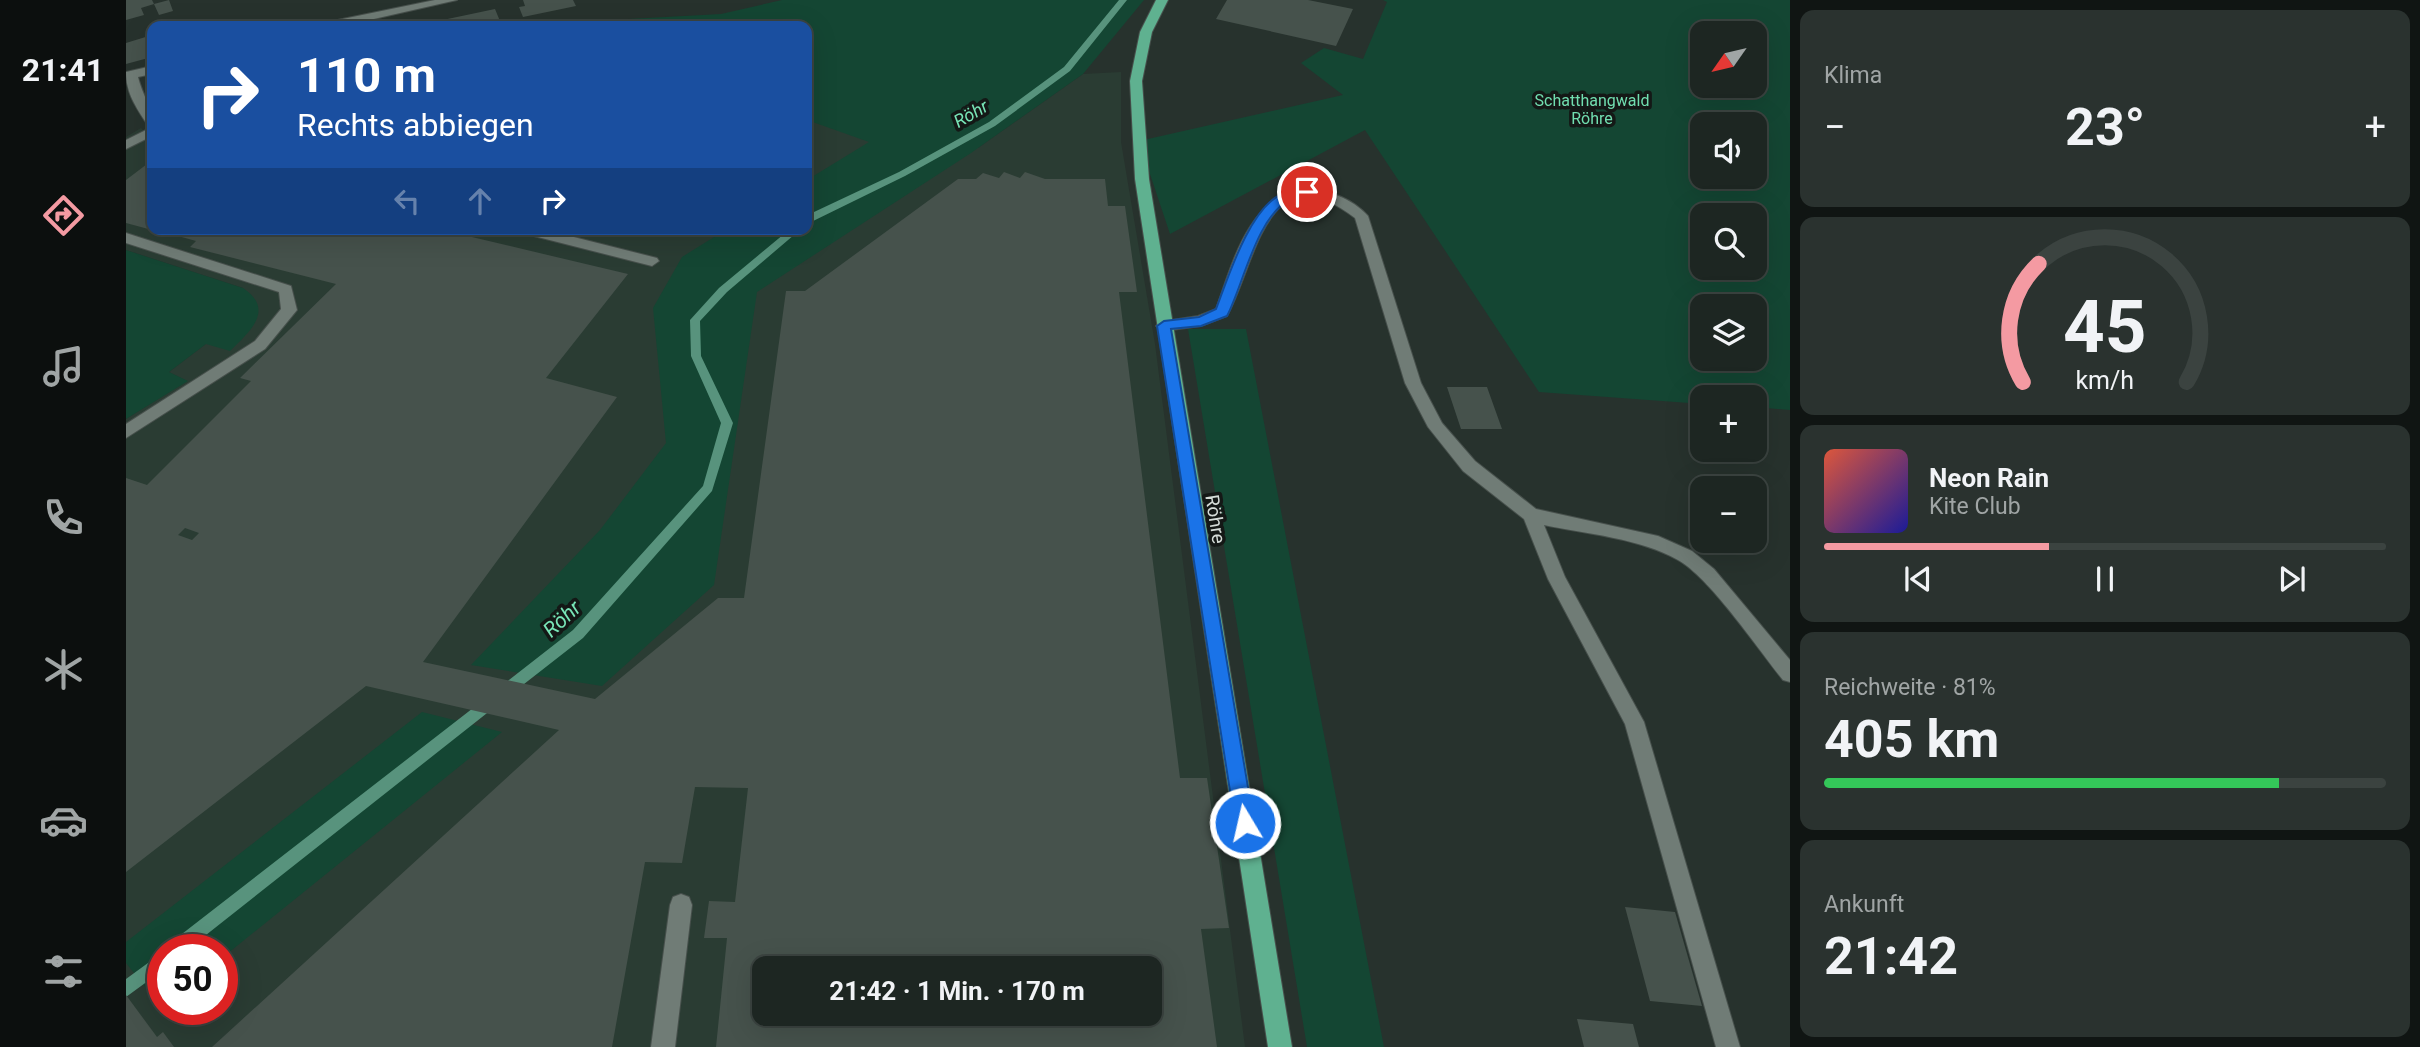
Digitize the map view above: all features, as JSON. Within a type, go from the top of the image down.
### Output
[{"type":"main road","name":"Röhre","points":[[1163,0],[1146,32],[1136,81],[1142,179],[1280,1047]]},
{"type":"street","points":[[352,21],[451,0]]},
{"type":"street","points":[[147,70],[129,75],[137,99],[147,114]]},
{"type":"street","points":[[126,145],[147,134]]},
{"type":"street","points":[[1164,326],[1201,321],[1222,312],[1243,256],[1262,221],[1269,210],[1285,198],[1307,192],[1325,193],[1342,200],[1361,216],[1413,383],[1436,427],[1469,466],[1531,515],[1658,543],[1686,556],[1709,574],[1790,674]]},
{"type":"street","points":[[548,235],[652,261]]},
{"type":"street","points":[[126,238],[286,289],[289,310],[260,345],[126,432]]},
{"type":"street","points":[[1531,515],[1557,579],[1634,722],[1728,1047]]},
{"type":"street","points":[[663,1047],[681,905]]},
{"type":"shaded area","points":[[1121,72],[1121,142],[1155,344],[1245,1047],[126,1047],[126,419],[187,381],[169,372],[207,343],[243,288],[126,250],[126,137],[141,128],[147,135],[147,235],[812,235],[812,107],[978,148],[1083,74]]},
{"type":"green space","points":[[782,0],[1144,0],[1083,74],[971,153],[757,292],[714,585],[602,686],[471,665],[600,530],[666,443],[653,308],[682,257],[717,235],[812,235],[812,177],[869,142],[812,122],[812,21],[609,21],[721,14]]},
{"type":"green space","name":"Schatthangwald Röhre","points":[[1383,0],[1790,0],[1790,410],[1767,408],[1767,385],[1690,385],[1690,403],[1539,392],[1365,130],[1170,234],[1139,141],[1343,95],[1301,63],[1324,48],[1363,59],[1387,2]]},
{"type":"green space","points":[[126,250],[243,288],[258,304],[258,313],[251,329],[230,351],[206,344],[169,372],[188,381],[126,419]]},
{"type":"green space","points":[[1188,329],[1246,329],[1384,1047],[1307,1047]]},
{"type":"green space","points":[[422,712],[502,732],[238,945],[238,934],[147,934],[147,989],[126,963],[126,942]]},
{"type":"building","points":[[126,0],[152,0],[154,4],[141,8],[144,15],[126,20]]},
{"type":"building","points":[[169,0],[173,11],[159,15],[154,4]]},
{"type":"building","points":[[523,0],[573,0],[576,6],[523,17],[519,7],[525,6]]},
{"type":"building","points":[[1227,0],[1308,0],[1353,9],[1336,46],[1216,19]]},
{"type":"building","points":[[495,9],[500,21],[438,21]]},
{"type":"building","points":[[147,37],[147,58],[126,64],[126,43]]},
{"type":"building","points":[[147,164],[147,229],[126,223],[126,180]]},
{"type":"building","points":[[1004,172],[1020,178],[1025,172],[1045,179],[1105,179],[1108,206],[1125,206],[1137,292],[1119,292],[1180,778],[1207,778],[1229,928],[1201,929],[1217,1047],[716,1047],[727,938],[704,938],[709,901],[735,902],[748,788],[695,787],[682,863],[645,862],[612,1047],[212,1047],[559,730],[366,686],[126,872],[126,478],[147,485],[251,381],[240,378],[336,284],[190,247],[196,241],[174,235],[463,235],[628,274],[546,378],[617,397],[423,662],[595,699],[718,598],[744,598],[786,291],[805,291],[958,179],[976,179],[983,173],[999,178]],"holes":[[[185,528],[199,533],[192,540],[178,535]]]},
{"type":"building","points":[[1447,387],[1487,387],[1502,429],[1461,429]]},
{"type":"building","points":[[1625,907],[1675,912],[1702,1006],[1650,1001]]},
{"type":"building","points":[[126,995],[157,1037],[163,1032],[174,1047],[126,1047]]},
{"type":"building","points":[[1577,1019],[1633,1024],[1639,1047],[1584,1047]]},
{"type":"waterway","name":"Röhr","points":[[812,218],[902,174],[992,124],[1067,69],[1123,0]]},
{"type":"waterway","name":"Röhr","points":[[505,691],[578,634],[708,488],[727,423],[696,356],[695,320],[723,290],[789,235]]},
{"type":"waterway","name":"Röhr","points":[[195,934],[491,702]]},
{"type":"waterway","name":"Röhr","points":[[126,989],[147,973]]},
{"type":"route","points":[[1245,823],[1164,326],[1201,321],[1222,312],[1243,256],[1269,210],[1285,198],[1307,192]]}]
